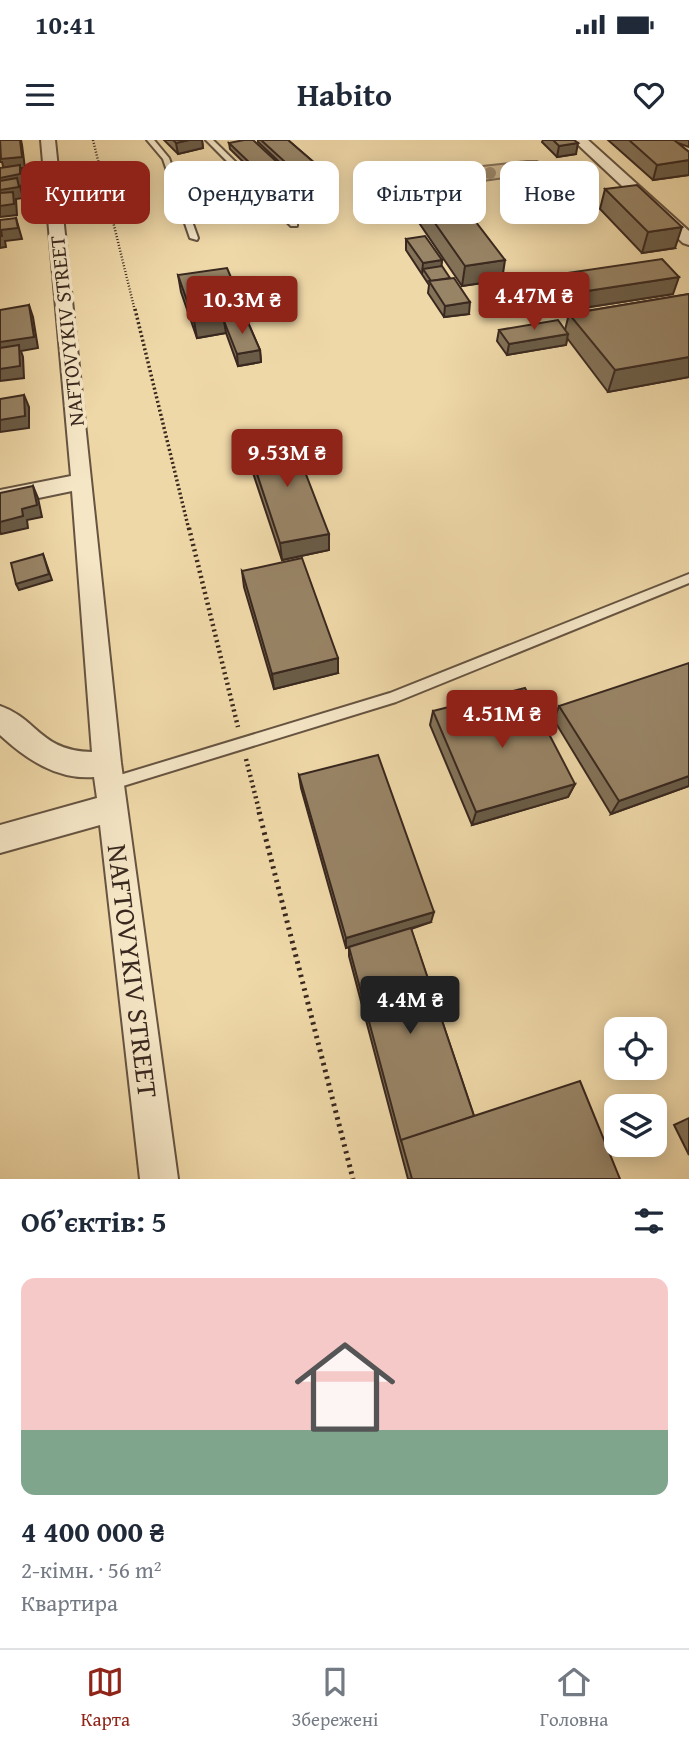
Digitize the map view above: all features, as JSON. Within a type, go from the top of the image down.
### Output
[{"type":"street","name":"NAFTOVYKIV STREET","points":[[48,140],[109,785],[159,1179]]},
{"type":"street","points":[[580,140],[689,240]]},
{"type":"street","points":[[0,498],[82,481]]},
{"type":"street","points":[[0,718],[40,751],[66,763],[85,767],[109,785],[0,839]]},
{"type":"lane","points":[[150,140],[166,159],[194,238]]},
{"type":"lane","points":[[209,140],[294,225]]},
{"type":"lane","points":[[109,785],[392,698],[689,578]]},
{"type":"path","points":[[93,140],[353,1179]]},
{"type":"shaded area","points":[[500,164],[500,179],[486,181],[486,166]]},
{"type":"building","points":[[0,140],[20,140],[22,157],[1,159]]},
{"type":"building","points":[[253,140],[276,161],[248,161],[229,143]]},
{"type":"building","points":[[261,140],[288,140],[312,161],[284,161]]},
{"type":"building","points":[[553,140],[574,140],[578,143],[559,146]]},
{"type":"building","points":[[629,140],[674,140],[689,152],[689,160],[657,165]]},
{"type":"building","points":[[20,165],[20,174],[0,178],[0,168]]},
{"type":"building","points":[[17,178],[19,187],[0,190],[0,181]]},
{"type":"building","points":[[637,185],[682,227],[648,232],[605,189]]},
{"type":"building","points":[[13,192],[14,204],[0,206],[0,193]]},
{"type":"building","points":[[16,218],[18,228],[1,230],[0,236],[0,220]]},
{"type":"building","points":[[436,224],[477,224],[505,260],[465,266]]},
{"type":"building","points":[[425,236],[442,260],[423,263],[406,239]]},
{"type":"building","points":[[662,259],[679,277],[541,298],[527,279]]},
{"type":"building","points":[[442,266],[450,278],[431,281],[423,269]]},
{"type":"building","points":[[227,268],[246,313],[194,321],[178,275]]},
{"type":"building","points":[[454,278],[470,302],[445,306],[429,281]]},
{"type":"building","points":[[689,294],[689,357],[615,370],[569,314]]},
{"type":"building","points":[[29,305],[34,337],[0,342],[0,310]]},
{"type":"building","points":[[246,318],[260,350],[237,354],[224,321]]},
{"type":"building","points":[[558,320],[568,334],[509,344],[499,330]]},
{"type":"building","points":[[19,345],[20,366],[0,369],[0,348]]},
{"type":"building","points":[[24,395],[25,416],[0,420],[0,399]]},
{"type":"building","points":[[290,433],[329,534],[280,543],[246,441]]},
{"type":"building","points":[[33,486],[37,505],[22,509],[23,516],[0,522],[0,493]]},
{"type":"building","points":[[43,554],[49,574],[16,584],[11,563]]},
{"type":"building","points":[[302,558],[338,658],[272,674],[242,571]]},
{"type":"building","points":[[689,663],[689,776],[619,801],[559,706]]},
{"type":"building","points":[[525,688],[575,784],[476,812],[433,711]]},
{"type":"building","points":[[378,755],[434,912],[346,938],[299,775]]},
{"type":"building","points":[[411,928],[474,1116],[401,1141],[349,947]]},
{"type":"building","points":[[580,1081],[604,1140],[604,1157],[611,1157],[620,1179],[412,1179],[401,1140]]}]
